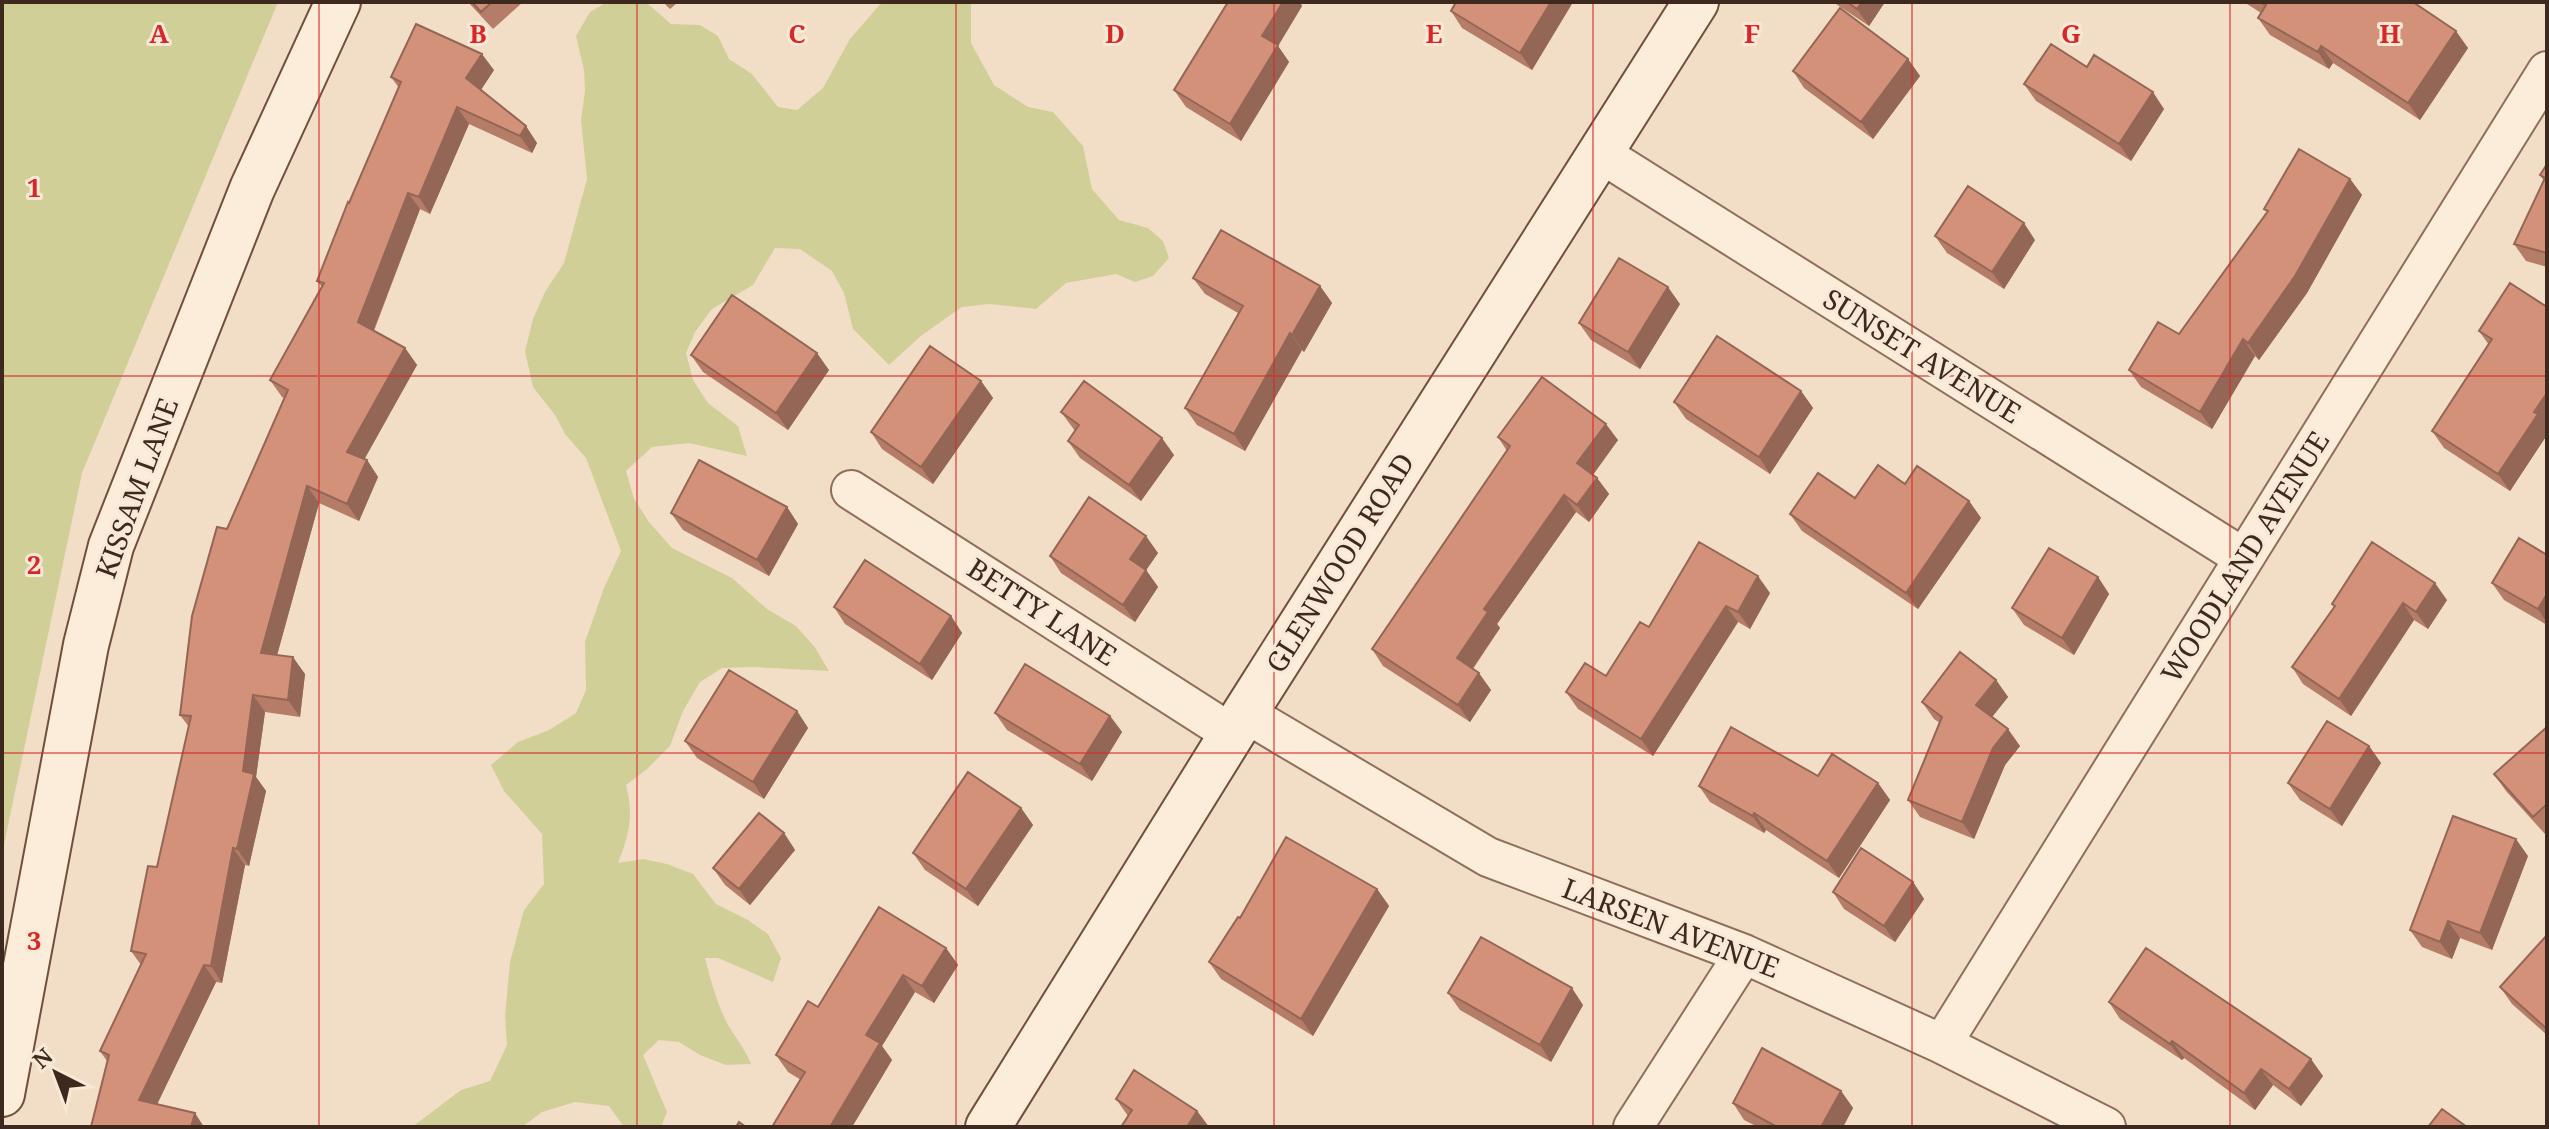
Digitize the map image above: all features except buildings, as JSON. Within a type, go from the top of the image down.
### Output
[{"type":"main road","name":"KISSAM LANE","points":[[2,1094],[86,645],[111,546],[252,189],[338,2]]},
{"type":"main road","name":"GLENWOOD ROAD","points":[[988,1127],[1238,724],[1696,2]]},
{"type":"street","name":"WOODLAND AVENUE","points":[[1942,1044],[2547,71]]},
{"type":"street","name":"SUNSET AVENUE","points":[[1600,153],[2244,558]]},
{"type":"street","name":"BETTY LANE","points":[[851,490],[1238,724]]},
{"type":"street","name":"LARSEN AVENUE","points":[[1238,724],[1488,857],[1744,954],[1942,1044],[2106,1127]]},
{"type":"street","points":[[1633,1127],[1744,954]]},
{"type":"shaded area","points":[[2,2],[278,2],[82,473],[2,854]]},
{"type":"shaded area","points":[[607,2],[646,2],[671,24],[700,25],[718,36],[729,59],[752,74],[778,107],[797,110],[823,88],[850,39],[882,2],[971,2],[971,43],[994,85],[1028,107],[1053,112],[1083,146],[1092,189],[1119,220],[1148,228],[1163,241],[1169,258],[1153,276],[1135,282],[1116,274],[1066,283],[1036,309],[989,304],[962,307],[922,335],[889,365],[853,329],[844,293],[832,271],[800,249],[775,248],[753,285],[712,309],[695,332],[686,353],[693,380],[708,403],[738,426],[747,456],[689,443],[652,447],[626,471],[634,499],[672,548],[732,578],[767,609],[796,626],[814,646],[829,671],[722,668],[700,682],[683,711],[670,746],[626,785],[630,806],[629,825],[618,863],[643,859],[693,874],[716,904],[768,934],[781,958],[773,982],[718,958],[705,958],[724,1017],[751,1064],[726,1065],[700,1055],[679,1042],[659,1040],[643,1055],[667,1112],[661,1127],[624,1127],[609,1106],[575,1102],[542,1112],[522,1127],[412,1127],[461,1090],[490,1081],[507,1045],[505,1016],[510,962],[524,910],[544,884],[542,834],[504,791],[491,765],[518,742],[549,730],[576,713],[586,690],[585,642],[621,551],[586,458],[565,434],[555,415],[533,387],[525,351],[533,319],[545,292],[564,263],[587,179],[581,120],[584,70],[576,36],[590,12]]}]
